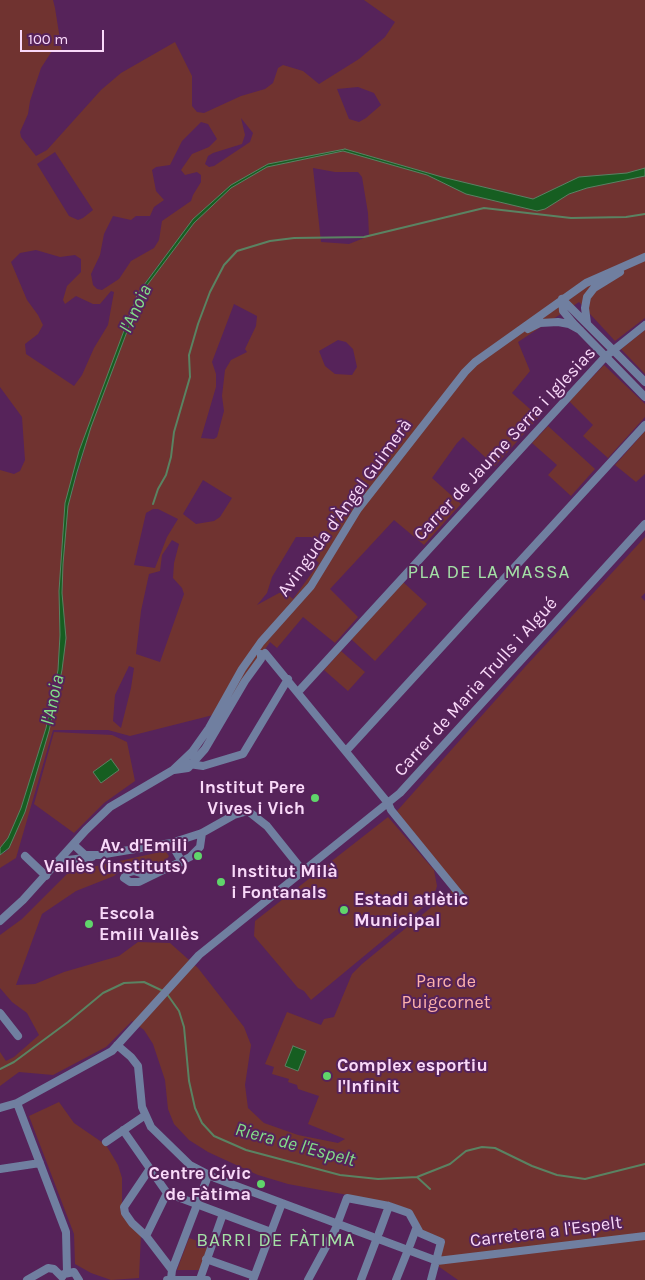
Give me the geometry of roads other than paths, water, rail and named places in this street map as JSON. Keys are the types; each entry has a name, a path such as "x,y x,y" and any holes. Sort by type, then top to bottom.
{"street":[{"name":"Avinguda d'Àngel Guimerà","path":"0,921 46,876 97,819 117,802 188,762 242,669 260,653 261,642 311,586 358,509 456,382 475,362 586,283 645,257"},
{"path":"588,323 585,308 587,297 594,288 645,257"},
{"path":"562,299 645,382"},
{"path":"562,299 563,310 605,357 645,397"},
{"path":"456,382 534,326 558,322 569,324 580,330"},
{"name":"Carrer de Jaume Serra i Iglesias","path":"298,692 605,357 645,325"},
{"path":"346,751 645,425"},
{"name":"Carrer de Maria Trulls i Algué","path":"0,1108 17,1103 112,1051 193,961 388,803 645,524"},
{"path":"260,653 288,679 465,901"},
{"path":"188,762 203,766 243,754 288,679"},
{"path":"60,861 85,859 99,855 171,844 202,833 234,815 248,811 267,826 303,871"},
{"path":"150,876 182,862 200,847 202,833"},
{"path":"171,844 182,862"},
{"path":"74,845 84,854 99,855"},
{"path":"24,856 46,876"},
{"path":"0,1014 18,1036"},
{"path":"117,1045 138,1066 144,1116 159,1137 190,1165 208,1176 378,1236 436,1261"},
{"path":"17,1103 66,1232 66,1273"},
{"path":"106,1142 144,1116"},
{"path":"123,1130 166,1193 271,1232"},
{"path":"0,1169 40,1163"},
{"path":"149,1170 124,1207 125,1213 132,1223 146,1236 172,1270"},
{"path":"208,1176 169,1279 204,1279 206,1259 223,1214"},
{"path":"146,1236 166,1193"},
{"path":"308,1280 337,1223 347,1198 389,1206 409,1213 416,1229 441,1242 431,1280"},
{"path":"206,1259 253,1278 282,1203"},
{"path":"361,1280 389,1206"},
{"path":"396,1280 416,1229"},
{"name":"Carretera a l'Espelt","path":"436,1261 645,1236"},
{"path":"27,1280 48,1268 76,1274 80,1280"}],"water":[{"name":"l'Anoia","path":"345,149 442,177 533,199 579,177 627,173 645,168 645,176 587,188 569,194 545,209 537,211 466,194 427,175 343,151 267,167 231,188 194,223 142,292 91,427 77,472 68,506 63,564 62,593 66,638 62,670 49,731 25,812 9,848 0,855 0,848 8,838 21,808 46,728 58,670 60,635 59,591 65,503 79,451 138,293 193,219 231,185 268,164"},
{"path":"111,759 119,770 101,783 93,772"},
{"path":"293,1046 306,1051 298,1071 285,1066"}],"waterway":[{"path":"153,504 158,489 166,475 171,457 174,432 190,377 189,355 198,324 210,292 224,265 237,251 270,241 294,238 364,237 484,208 571,218 626,217 645,214"},
{"name":"Riera de l'Espelt","path":"0,1069 14,1062 103,993 124,983 144,982 163,991"},
{"name":"Riera de l'Espelt","path":"167,994 179,1011 184,1027 189,1081 195,1108 202,1123 214,1136 246,1150 340,1175 378,1179 417,1177 450,1164 466,1151 482,1147 495,1148 532,1166 557,1175 585,1179 645,1164"},
{"path":"417,1177 430,1189"}],"place":[{"name":"Institut Pere Vives i Vich","path":"315,798"},
{"name":"Av. d'Emili Vallès (instituts)","path":"198,856"},
{"name":"Institut Milà i Fontanals","path":"221,882"},
{"name":"Estadi atlètic Municipal","path":"344,910"},
{"name":"Escola Emili Vallès","path":"89,924"},
{"name":"Complex esportiu l'Infinit","path":"327,1076"},
{"name":"Centre Cívic de Fàtima","path":"261,1184"}],"district":[{"name":"PLA DE LA MASSA","path":"489,573"},
{"name":"BARRI DE FÀTIMA","path":"276,1241"}],"park label":[{"name":"Parc de Puigcornet","path":"446,992"}]}
